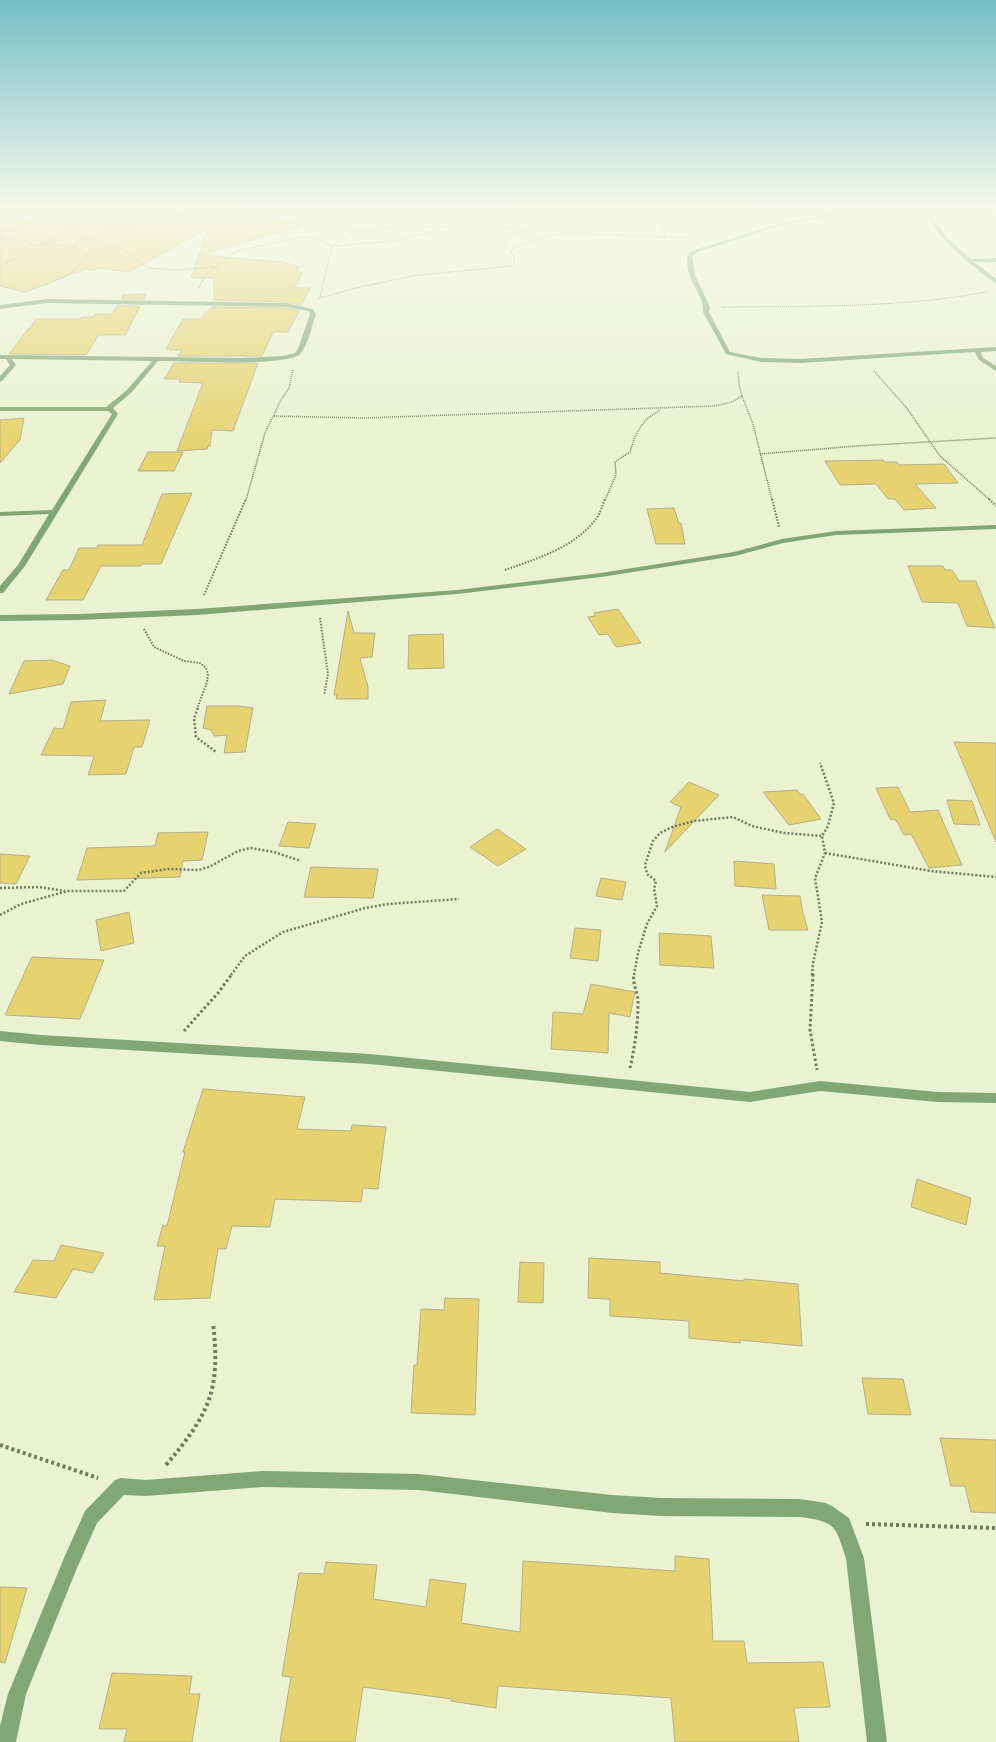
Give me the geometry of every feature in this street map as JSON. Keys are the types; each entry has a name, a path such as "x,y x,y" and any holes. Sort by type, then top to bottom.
{"street":[{"path":"698,288 707,307 706,312 728,354 738,358 770,361 815,360 996,349"},
{"path":"0,307 47,301 286,305 306,308 311,310 313,314 301,350 297,354 283,358 266,360 0,357"},
{"path":"979,350 978,357 996,369"},
{"path":"0,380 13,365 8,357"},
{"path":"108,409 129,393 157,358"},
{"path":"0,408 108,409 113,410 115,414 58,504 56,512 21,566 0,591"},
{"path":"0,514 56,512"},
{"path":"0,618 197,612 457,592 601,575 735,554 782,541 836,533 996,527"},
{"path":"0,1036 167,1048 370,1059 750,1096 820,1086 938,1097 996,1098"},
{"path":"6,1742 17,1694 70,1564 91,1517 121,1486 146,1488 263,1479 419,1482 619,1504 661,1507 800,1508 826,1512 843,1524 855,1558 877,1742"}],"path":[{"path":"188,303 195,296 199,288"},
{"path":"313,314 322,288"},
{"path":"320,297 358,288"},
{"path":"707,307 837,306 954,298 992,291"},
{"path":"197,612 248,495 265,433 280,402 289,388 297,354"},
{"path":"728,354 739,372 739,385 742,396 749,410 782,541"},
{"path":"863,356 880,379 906,407 923,430 929,443 950,467 996,506"},
{"path":"274,416 363,418 661,409 726,404 736,401 742,396"},
{"path":"503,571 558,550 584,532 597,518 616,475 615,462 630,452 631,445 647,420 661,409"},
{"path":"760,454 849,446 929,443 996,438"},
{"path":"305,604 319,615 321,621 328,674 324,695"},
{"path":"136,615 154,646 184,661 200,664 206,668 208,674 207,682 194,718 196,737 216,752"},
{"path":"820,763 834,803 828,826 822,836 825,853 815,878 822,922 813,963 810,1030 820,1086"},
{"path":"626,1085 635,1044 638,1000 633,980 638,953 647,924 657,906 654,890 656,881 647,874 645,865 653,841 660,833 672,827 694,821 733,817 752,826 784,833 822,836"},
{"path":"0,888 39,887 68,891 124,890 141,874 168,869 198,870 209,867 238,851 251,848 274,852 302,861"},
{"path":"825,853 931,871 996,877"},
{"path":"0,915 20,904 68,891"},
{"path":"167,1048 208,1005 245,956 257,947 284,932 365,908 388,904 459,898"},
{"path":"146,1488 184,1443 212,1396 217,1352 213,1323"},
{"path":"0,1445 121,1486"},
{"path":"843,1524 996,1528"}],"building":[{"path":"10,288 35,288 25,292"},
{"path":"214,288 310,288 301,305 286,302 214,300"},
{"path":"146,294 144,299 121,299 123,295"},
{"path":"117,306 140,306 125,335 99,335 86,355 9,354 36,319 80,319 82,317 93,317 95,314 112,314"},
{"path":"212,307 286,308 299,311 288,332 273,332 262,356 178,356 182,350 166,349 183,319 200,319"},
{"path":"174,363 258,363 233,431 212,430 210,446 208,446 207,449 177,451 203,383 179,382 180,379 164,379"},
{"path":"24,418 20,440 0,463 0,420"},
{"path":"148,452 183,452 174,471 138,471"},
{"path":"883,460 885,462 897,462 899,465 944,464 958,483 915,484 936,508 904,510 895,499 888,499 876,484 840,485 825,461"},
{"path":"192,493 161,564 142,564 141,566 101,566 83,600 46,600 63,570 69,570 79,548 97,548 98,545 142,545 162,494"},
{"path":"674,508 679,523 681,523 685,544 656,544 647,509"},
{"path":"908,566 943,566 945,570 952,570 959,581 976,581 995,628 967,626 958,603 922,602"},
{"path":"618,609 641,643 616,647 608,634 599,635 588,617 595,616 594,613"},
{"path":"348,611 354,633 375,633 372,657 360,658 368,687 368,699 336,699 337,695 334,695"},
{"path":"443,634 444,668 408,669 409,635"},
{"path":"52,660 70,666 63,684 9,694 24,661"},
{"path":"106,700 100,721 150,720 142,747 134,747 126,774 88,775 94,756 41,755 54,728 63,729 71,702"},
{"path":"207,706 239,706 253,708 245,752 224,753 227,735 214,736 211,730 203,728"},
{"path":"954,742 996,743 996,842"},
{"path":"689,782 719,795 665,852 681,807 670,802"},
{"path":"898,787 910,812 938,810 962,865 929,868 911,834 904,835 896,820 890,819 876,788"},
{"path":"797,790 801,795 803,794 821,819 789,825 763,792"},
{"path":"947,800 972,801 980,825 954,824"},
{"path":"288,822 316,824 309,848 279,846"},
{"path":"497,829 526,849 498,866 470,847"},
{"path":"208,832 202,860 183,861 180,877 77,880 87,848 155,846 158,833"},
{"path":"0,854 30,856 16,884 0,883"},
{"path":"734,861 774,864 776,889 735,886"},
{"path":"311,867 378,869 373,898 304,897"},
{"path":"601,878 626,882 622,900 596,896"},
{"path":"762,895 800,896 808,930 769,930"},
{"path":"129,912 134,943 101,951 96,920"},
{"path":"575,928 601,930 598,961 570,958"},
{"path":"659,933 711,936 714,968 660,965"},
{"path":"32,957 104,960 80,1019 5,1015"},
{"path":"591,984 635,992 630,1017 609,1013 608,1053 551,1049 553,1012 583,1014"},
{"path":"203,1089 305,1097 297,1129 351,1131 352,1125 386,1127 378,1189 363,1188 361,1202 275,1199 270,1227 232,1226 226,1249 218,1249 210,1298 154,1300 165,1246 157,1246 163,1225 167,1226 185,1152 183,1152"},
{"path":"917,1179 971,1198 966,1225 911,1207"},
{"path":"61,1245 104,1253 93,1273 73,1269 56,1298 14,1292 33,1260 54,1261"},
{"path":"589,1258 660,1262 660,1273 744,1281 744,1279 798,1284 802,1346 740,1340 740,1343 689,1338 689,1321 610,1316 610,1299 588,1298"},
{"path":"520,1262 544,1263 543,1303 518,1302"},
{"path":"445,1298 479,1299 475,1415 411,1413 414,1365 417,1365 421,1309 444,1310"},
{"path":"862,1378 903,1379 911,1415 868,1414"},
{"path":"940,1438 996,1440 996,1513 971,1512 965,1486 951,1486"},
{"path":"675,1556 709,1559 713,1641 744,1641 747,1663 823,1662 830,1707 794,1708 799,1742 675,1742 671,1698 498,1686 496,1708 451,1701 452,1699 363,1687 355,1742 280,1742 291,1677 282,1676 299,1573 324,1574 326,1562 377,1565 373,1599 426,1607 430,1579 466,1584 461,1623 520,1632 523,1561 675,1571"},
{"path":"0,1587 27,1588 5,1663 0,1662"},
{"path":"112,1673 192,1676 189,1694 200,1694 192,1742 124,1742 127,1729 99,1729"}]}
